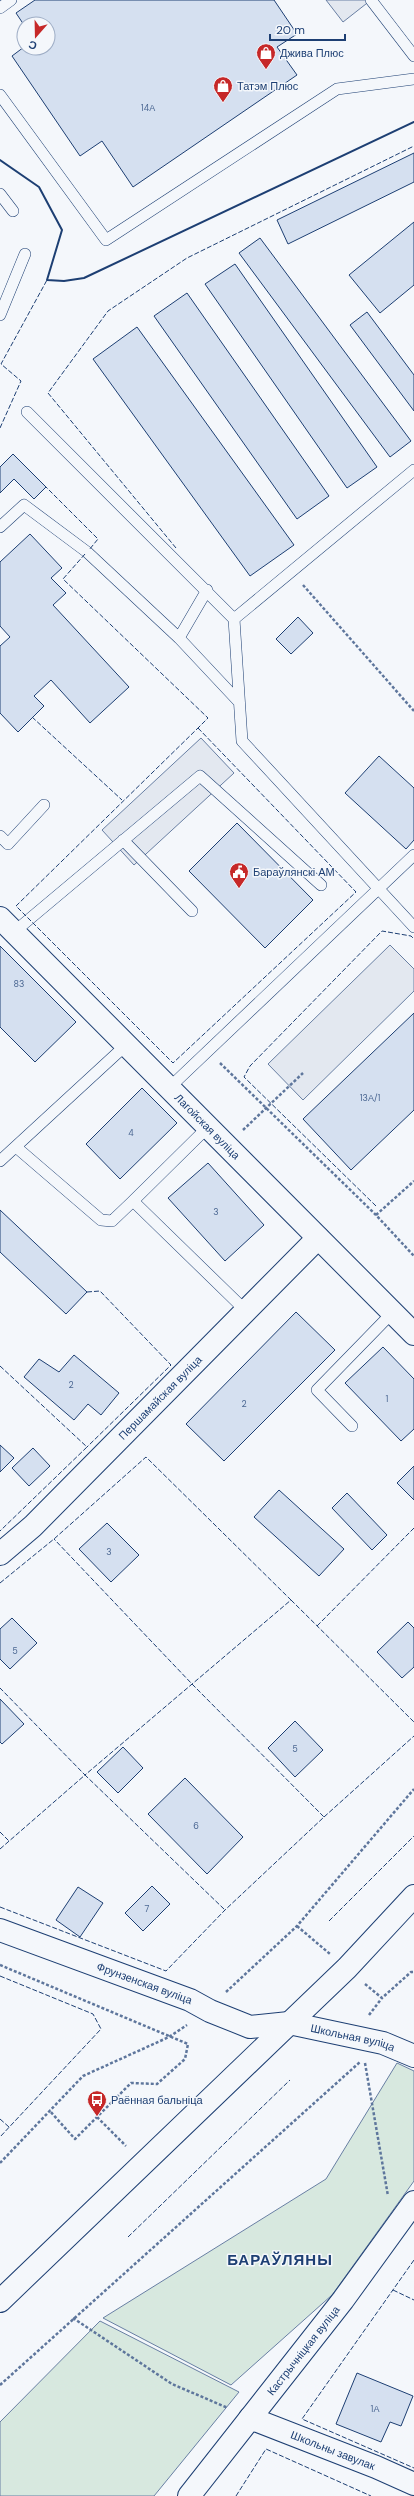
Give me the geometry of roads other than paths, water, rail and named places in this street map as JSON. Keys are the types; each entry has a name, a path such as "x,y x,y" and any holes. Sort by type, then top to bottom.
{"street":[{"name":"Лагойская вуліца","path":"7,925 414,1334"},
{"name":"Першамайская вуліца","path":"0,1554 38,1520 318,1238"},
{"path":"0,2301 347,1968 414,1896"},
{"name":"Фрунзенская вуліца","path":"0,1930 190,2000 210,2011 250,2027 289,2023"},
{"name":"Школьная вуліца","path":"289,2023 383,2043 414,2056"},
{"name":"Кастрычніцкая вуліца","path":"189,2496 343,2300 414,2202"},
{"name":"Школьны завулак","path":"250,2418 376,2467 414,2484"}],"lane":[{"path":"0,8 11,0"},
{"path":"371,0 414,56"},
{"path":"0,95 106,240 337,89 414,79"},
{"path":"0,194 13,210"},
{"path":"0,315 25,254"},
{"path":"27,412 207,590 234,619 242,741 414,927"},
{"path":"234,619 292,573 414,470"},
{"path":"0,526 24,504 87,552 179,638 239,702"},
{"path":"179,638 207,590"},
{"path":"7,925 123,840 200,776 321,885"},
{"path":"0,836 8,844 44,805"},
{"path":"123,840 192,911"},
{"path":"169,1088 414,856"},
{"path":"0,1161 126,1045"},
{"path":"16,1147 101,1220 112,1221 208,1127"},
{"path":"133,1201 246,1310"},
{"path":"352,1426 317,1390 392,1312"}],"place":[{"name":"Джива Плюс","path":"266,70"},
{"name":"Татэм Плюс","path":"223,103"},
{"name":"Бараўлянскі АМ","path":"239,889"},
{"name":"Раённая бальніца","path":"97,2117"}],"district":[{"name":"БАРАЎЛЯНЫ","path":"280,2260"}]}
